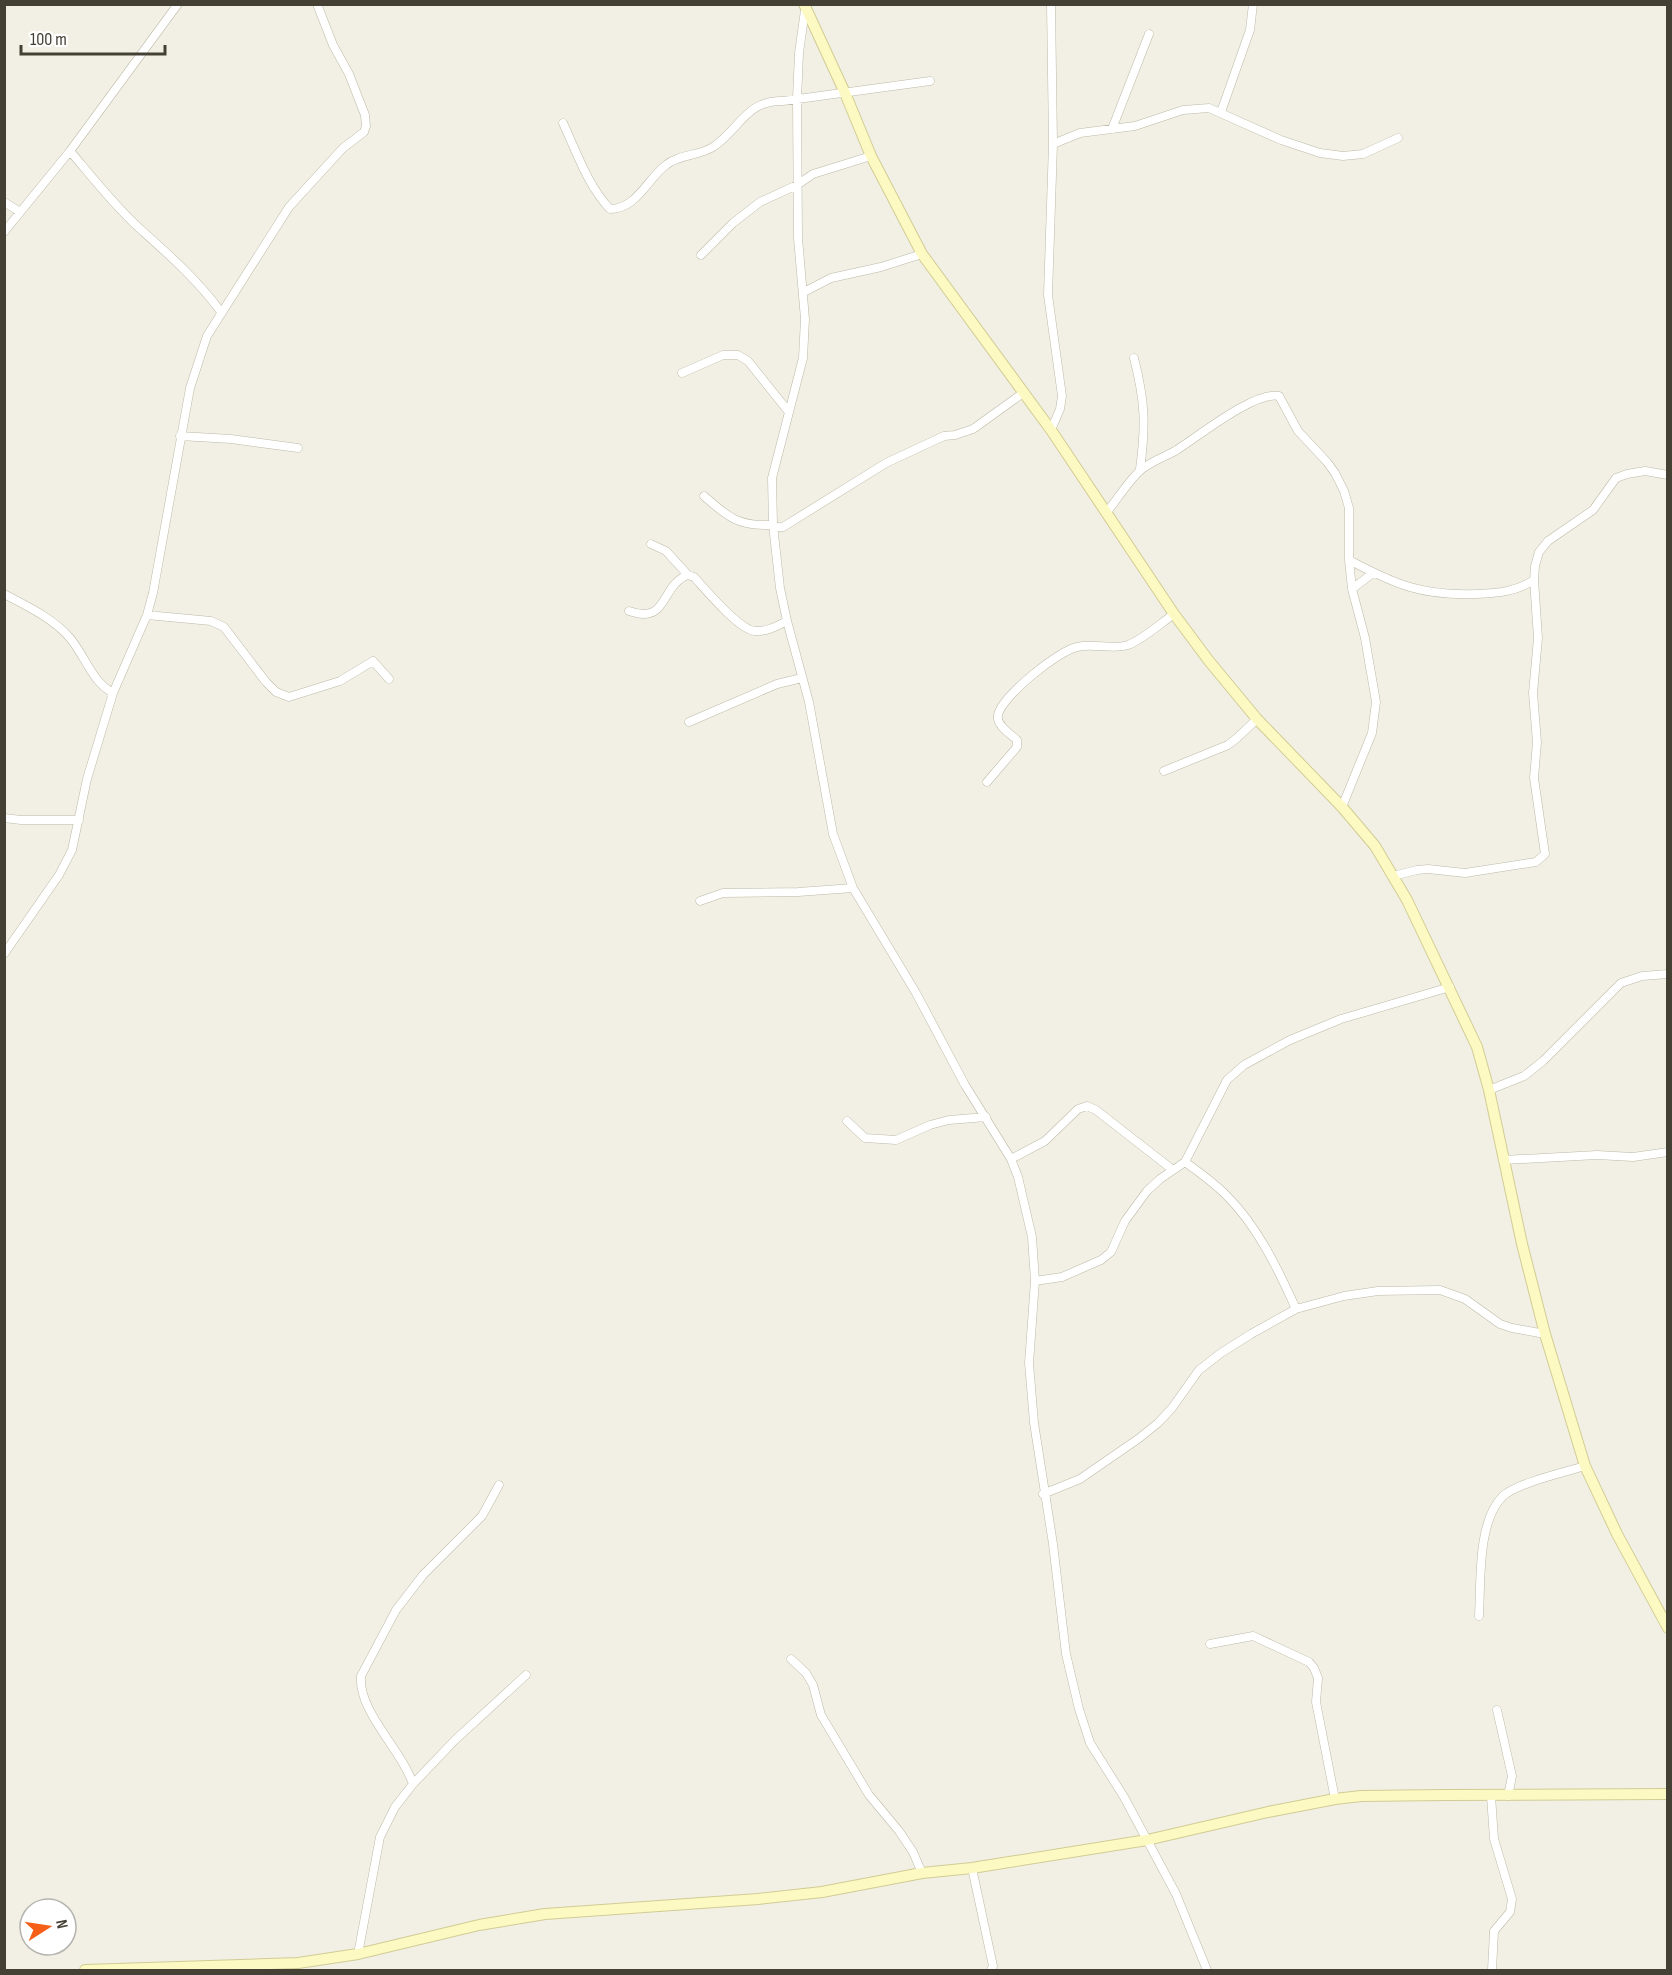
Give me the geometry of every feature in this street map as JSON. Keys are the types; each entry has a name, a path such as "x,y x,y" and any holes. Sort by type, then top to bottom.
{"street":[{"path":"4,232 70,151 178,4"},
{"path":"4,954 59,875 72,850 87,779 113,693 147,615 190,388 207,336 289,207 343,148 364,132 366,126 365,115 353,83 333,45 317,4"},
{"path":"1051,4 1053,144 1048,295 1062,396 1060,409 1051,430"},
{"path":"1221,112 1250,30 1253,4"},
{"path":"805,6 871,156 922,254 1051,430 1174,614 1209,661 1257,718 1342,807 1375,846 1393,876 1450,987 1477,1047 1545,1334 1586,1466 1617,1534 1668,1628"},
{"path":"805,6 799,53 797,99 798,238 805,319 803,358 772,478 773,525 780,588 809,702 833,834 853,888 916,993 965,1085 1011,1159 1018,1177 1032,1237 1035,1281 1029,1363 1030,1390 1043,1494 1053,1544 1066,1654 1079,1709 1090,1743 1124,1797 1176,1894 1207,1971"},
{"path":"1112,129 1149,34"},
{"path":"563,123 604,203 610,209 618,209 636,199 666,164 711,148 755,107 770,100 797,99 930,81"},
{"path":"1053,144 1080,133 1135,126 1192,108 1209,108 1221,112 1281,140 1320,153 1343,156 1363,154 1398,138"},
{"path":"70,151 116,205 206,291 221,312"},
{"path":"701,255 733,223 760,202 797,185 813,174 871,156"},
{"path":"4,202 20,212"},
{"path":"804,292 831,279 922,254"},
{"path":"682,373 723,355 738,355 748,361 788,411"},
{"path":"1134,358 1142,390 1145,424 1140,469"},
{"path":"704,496 736,522 758,526 773,525 777,528 789,524 886,463 944,436 973,429 1023,393"},
{"path":"1107,512 1140,469 1262,397 1279,396 1298,431 1327,462 1344,491 1349,508 1349,560 1352,589 1365,638 1376,702 1372,733 1342,807"},
{"path":"180,436 231,439 297,448"},
{"path":"1393,876 1418,870 1465,873 1536,862 1545,854 1534,778 1537,742 1533,693 1538,638 1534,566 1539,552 1548,541 1593,510 1616,478 1645,471 1668,475"},
{"path":"651,544 666,551 688,575 694,577 738,622 751,631 763,631 787,621"},
{"path":"1349,560 1385,579 1427,593 1455,595 1499,593 1520,589 1534,580"},
{"path":"1352,589 1372,573"},
{"path":"629,611 642,615 650,614 657,609 681,578 688,575"},
{"path":"1520,589 1536,598"},
{"path":"4,594 52,622 70,637 102,686 113,693"},
{"path":"987,782 1017,747 1017,740 999,724 998,717 1002,706 1016,690 1067,651 1076,647 1129,645 1174,614"},
{"path":"147,615 211,621 224,627 266,682 276,692 290,697 340,681 373,661 389,679"},
{"path":"689,722 777,684 802,678"},
{"path":"1164,771 1227,745 1257,718"},
{"path":"4,818 79,820"},
{"path":"700,901 723,893 798,892 853,888"},
{"path":"1488,1090 1524,1076 1543,1061 1621,983 1642,976 1668,974"},
{"path":"1035,1281 1062,1277 1101,1260 1111,1252 1125,1221 1147,1191 1185,1162 1227,1080 1244,1065 1290,1040 1341,1018 1450,987"},
{"path":"1011,1159 1045,1141 1078,1109 1087,1106 1096,1110 1173,1170"},
{"path":"847,1121 866,1138 896,1140 930,1125 949,1120 986,1117"},
{"path":"1503,1160 1597,1155 1633,1157 1668,1152"},
{"path":"1185,1162 1226,1195 1243,1215 1281,1275 1296,1309"},
{"path":"1043,1494 1080,1479 1138,1439 1172,1408 1199,1370 1251,1334 1296,1309 1344,1296 1378,1291 1440,1290 1465,1299 1500,1324 1545,1334"},
{"path":"1479,1616 1484,1541 1490,1517 1504,1496 1524,1486 1586,1466"},
{"path":"413,1784 404,1763 363,1697 360,1687 361,1676 396,1610 423,1575 482,1516 499,1485"},
{"path":"1210,1644 1252,1636 1266,1640 1309,1662 1314,1668 1318,1678 1316,1702 1335,1799"},
{"path":"791,1659 806,1672 813,1685 821,1715 869,1795 913,1852 922,1873"},
{"path":"358,1954 380,1837 394,1807 454,1740 526,1676"},
{"path":"1497,1710 1512,1776 1508,1796"},
{"path":"85,1971 237,1968 298,1963 358,1954 479,1926 545,1914 758,1899 822,1892 922,1873 972,1868 1147,1840 1268,1812 1361,1796 1668,1794"},
{"path":"1491,1796 1494,1839 1512,1899 1510,1912 1494,1931 1492,1971"},
{"path":"972,1868 995,1969"}]}
